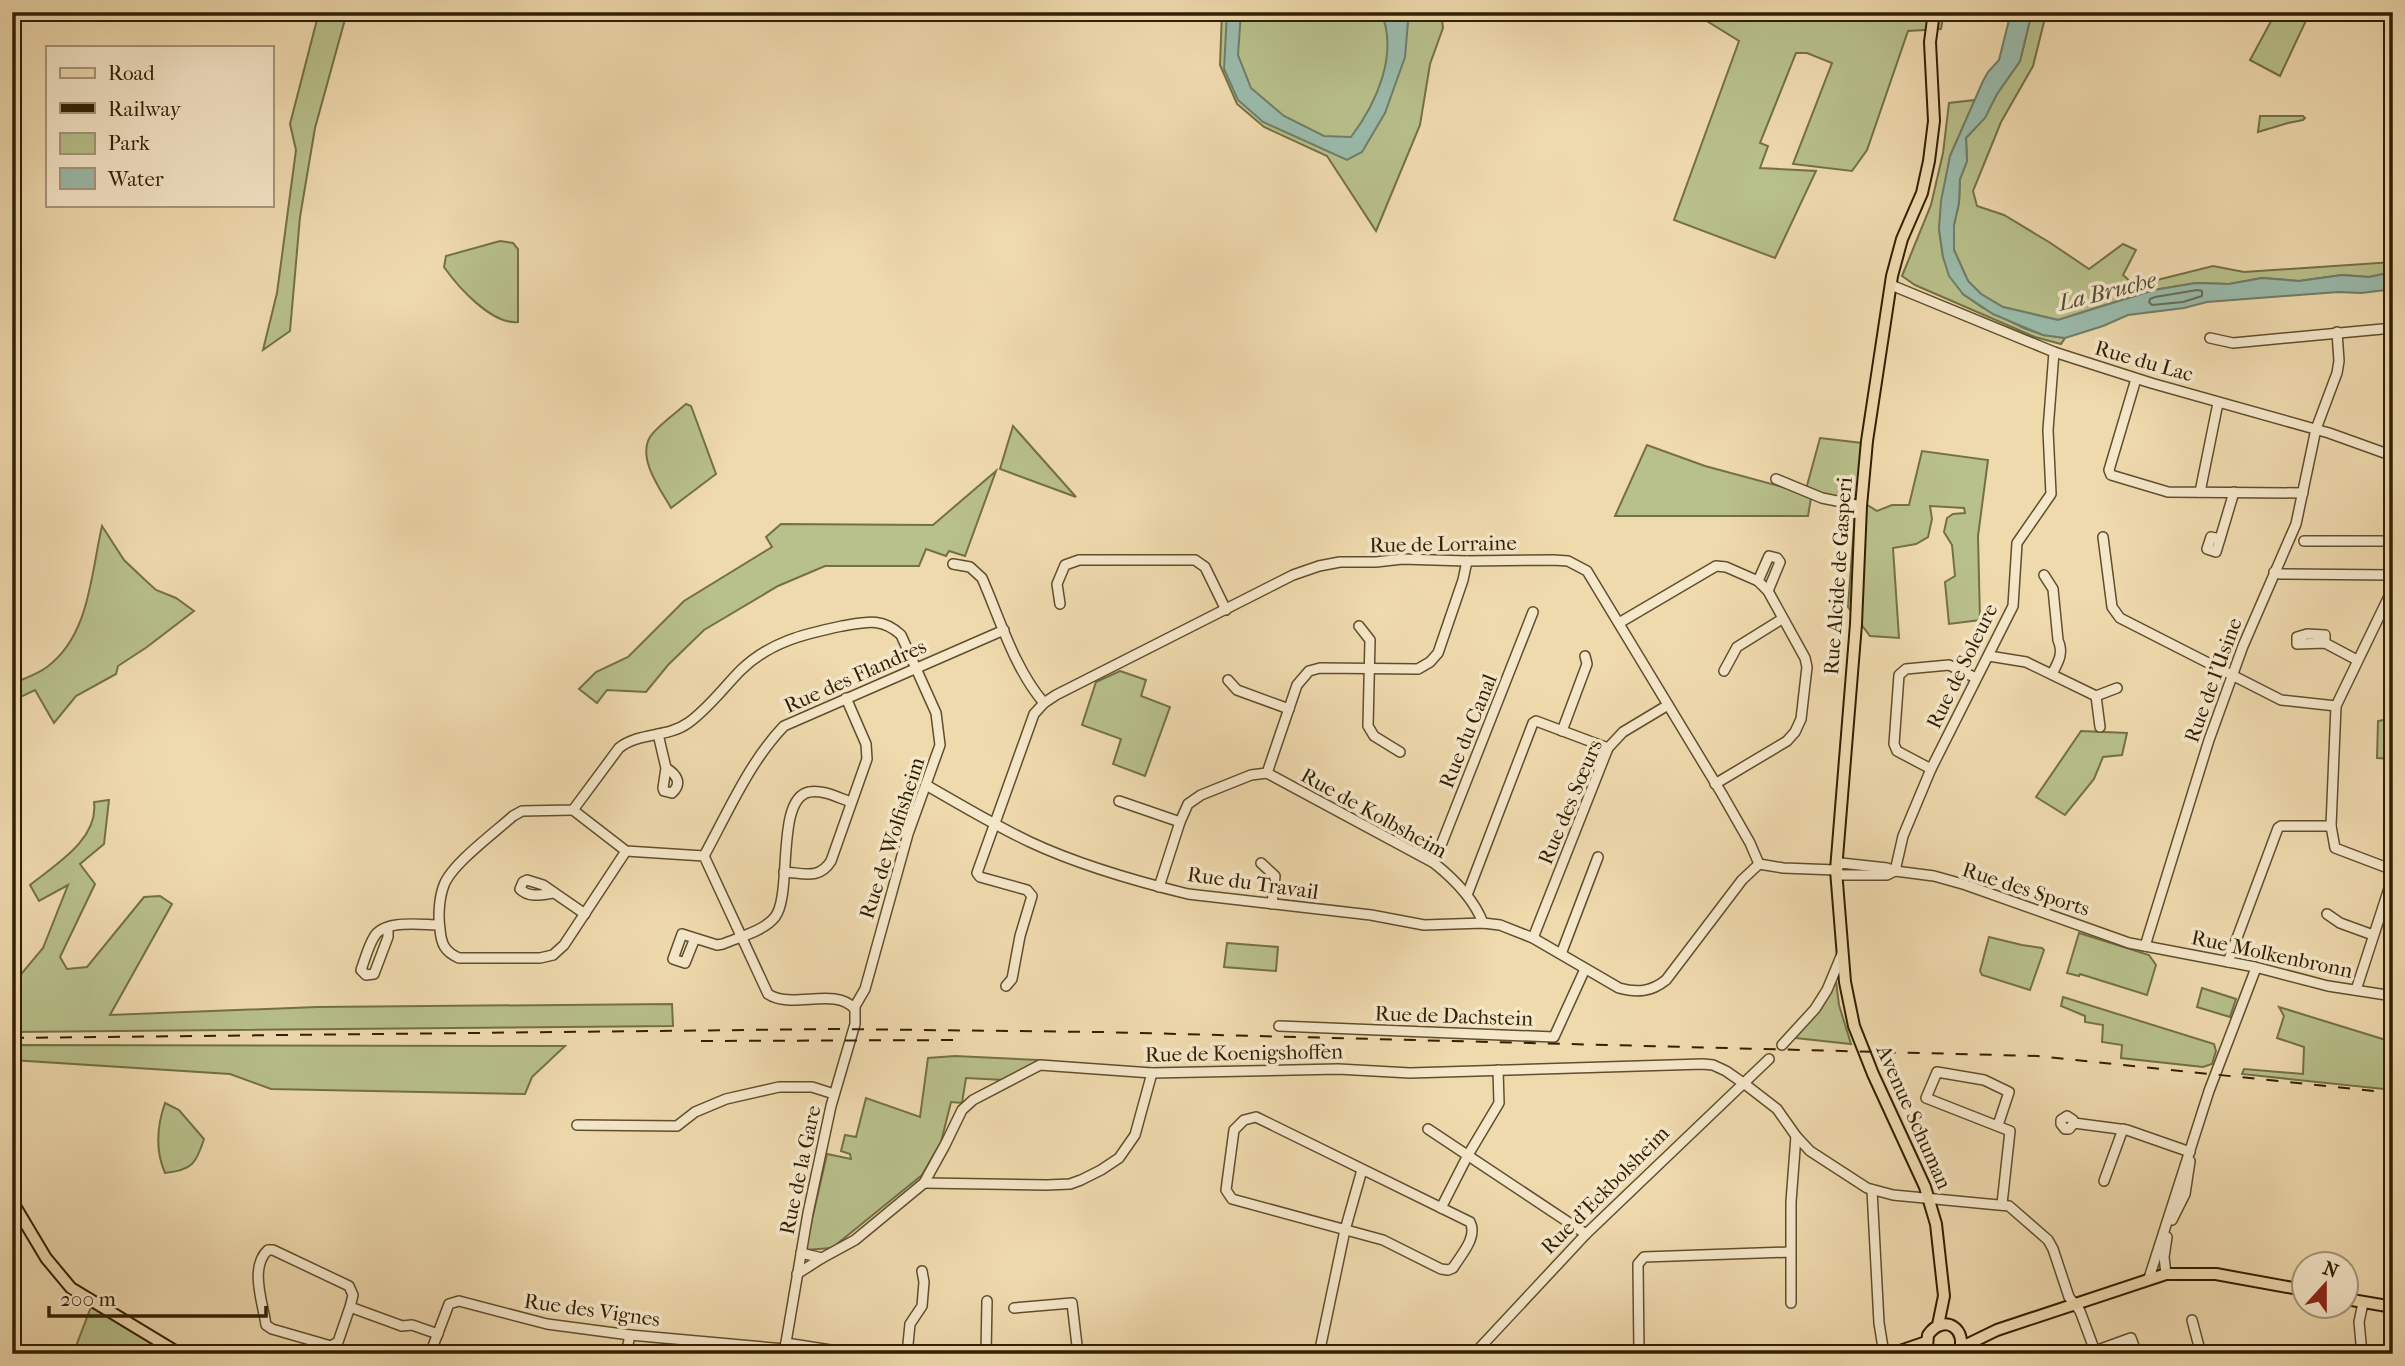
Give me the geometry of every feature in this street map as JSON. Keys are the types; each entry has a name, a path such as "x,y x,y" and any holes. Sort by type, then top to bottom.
{"main road":[{"name":"Rue Alcide de Gasperi","path":"1836,870 1856,624 1867,441 1891,285 1902,239 1922,193 1929,161 1934,121 1930,42 1934,12"},
{"path":"1836,870 1842,954"},
{"name":"Avenue Schuman","path":"1842,954 1846,991 1860,1042 1929,1198 1939,1238 1944,1296 1962,1339 1960,1350"},
{"path":"12,1201 46,1258 71,1288 180,1354"},
{"path":"1960,1350 1997,1330 2166,1274 2216,1274 2290,1287"},
{"name":"Avenue Schuman","path":"1938,1325 1944,1296"},
{"path":"2360,1302 2393,1307"},
{"path":"1930,1354 1926,1342 1931,1330 1938,1325 1997,1330"},
{"path":"1893,1353 1926,1342"},
{"path":"1893,1353 1909,1354"}],"street":[{"name":"Rue du Lac","path":"1891,285 2054,352 2136,379 2316,429 2393,456"},
{"path":"2210,338 2234,343 2393,328"},
{"name":"Rue de l'Usine","path":"2145,946 2209,740 2243,646 2296,524 2316,429 2337,373 2337,332"},
{"name":"Rue de Soleure","path":"1895,871 1903,836 1931,769 2013,606 2017,543 2051,494 2048,430 2054,352"},
{"path":"2136,379 2109,470 2111,475 2168,492 2303,493"},
{"path":"2200,492 2218,403"},
{"path":"1776,479 1822,498 1861,506"},
{"path":"2220,539 2234,492"},
{"path":"2104,537 2112,607 2120,618 2281,700 2336,706"},
{"path":"2305,541 2393,541"},
{"path":"1759,581 1769,556 1777,558 1780,562 1768,591"},
{"name":"Rue de Lorraine","path":"1044,703 1293,575 1319,566 1340,562 1402,559 1568,561 1587,571 1750,844 1759,864"},
{"path":"1060,604 1057,584 1065,565 1079,560 1195,560 1205,567 1226,610"},
{"path":"1158,887 1188,804 1201,795 1251,775 1267,773 1297,685 1309,671 1320,668 1418,669 1430,662 1438,653 1467,561"},
{"path":"953,564 964,564 982,578 1022,670 1044,703 1032,719 976,873 980,877 1027,890 1032,896 1020,936 1012,979 1006,986"},
{"path":"1619,623 1716,566 1726,567 1759,581 1768,591 1807,662 1801,719 1787,741 1714,784"},
{"path":"2274,572 2393,575"},
{"path":"2044,575 2053,589 2058,640 2062,648 2062,654 2052,674"},
{"path":"2393,588 2336,706 2331,826 2336,848 2393,870"},
{"name":"Rue du Canal","path":"1434,863 1534,612"},
{"path":"1724,671 1737,647 1782,619"},
{"name":"Rue de Wolfisheim","path":"573,810 619,748 629,740 686,724 743,668 769,648 801,635 871,621 892,626 901,635 936,713 940,745 908,834 865,989 854,1007"},
{"path":"1359,626 1370,640 1368,726 1374,736 1400,752"},
{"name":"Rue des Flandres","path":"704,856 771,740 784,726 1004,629"},
{"path":"2325,643 2357,660"},
{"path":"1562,731 1587,664 1584,656"},
{"path":"1989,656 2026,662 2096,696 2117,688"},
{"path":"1931,769 1897,751 1894,744 1899,675 1906,669 1949,665 1976,678"},
{"path":"1228,680 1237,690 1289,709"},
{"path":"2096,696 2100,727"},
{"path":"784,872 818,874 826,870 831,861 867,759 866,744 846,698"},
{"name":"Rue des Sœurs","path":"1533,938 1608,748 1623,732 1668,705"},
{"path":"1466,895 1533,723 1536,721 1608,748"},
{"path":"658,734 666,768"},
{"name":"Rue de Kolbsheim","path":"1267,773 1434,863 1455,880 1483,923"},
{"name":"Rue du Travail","path":"926,785 994,825 1043,847 1158,887 1188,894 1371,915 1424,925 1483,923 1513,929 1585,969 1627,990 1639,992 1657,987 1666,980 1742,880 1759,864"},
{"path":"695,938 717,945 768,924 777,915 782,902 788,828 797,799 811,791 851,802"},
{"path":"1119,801 1180,822"},
{"path":"626,851 564,945 553,955 540,958 459,958 449,954 442,944 439,925 441,895 453,870 522,811 573,810 626,851 704,856 770,996 779,999 845,1001 854,1007"},
{"path":"2228,962 2278,828 2331,826"},
{"path":"1561,954 1598,857"},
{"path":"1261,863 1275,876 1272,904"},
{"path":"1759,864 1783,868 1836,870"},
{"name":"Rue des Sports","path":"1836,870 1841,875 1887,875 1895,871 1934,876 1976,888 2129,943 2145,946"},
{"path":"2356,989 2393,876"},
{"path":"552,894 584,914"},
{"path":"2327,914 2340,923 2373,935"},
{"path":"388,927 388,937 374,974 366,975 361,970 374,936 380,930 388,927 439,925"},
{"name":"Rue Molkenbronn","path":"2145,946 2256,968 2328,986 2393,996"},
{"path":"1782,1045 1815,1009 1827,990 1842,954"},
{"path":"2149,1278 2215,1074 2256,968"},
{"name":"Rue de Dachstein","path":"1279,1026 1554,1037 1585,969"},
{"name":"Rue de Wolfisheim","path":"845,1001 867,979"},
{"name":"Rue de la Gare","path":"785,1349 801,1253 834,1094 855,1024 854,1007"},
{"name":"Rue d'Eckbolsheim","path":"1474,1354 1586,1234 1769,1059"},
{"name":"Rue de Koenigshoffen","path":"797,1274 855,1240 924,1183 962,1110 973,1100 1034,1067 1046,1065 1153,1073 1338,1069 1410,1073 1713,1065 1726,1071 1777,1110 1796,1136 1819,1159 1872,1190"},
{"path":"1441,1208 1499,1103 1497,1070"},
{"path":"1998,1125 2009,1092 1984,1080 1937,1072 1926,1098 2010,1131 2003,1204"},
{"path":"924,1183 1047,1185 1081,1181 1119,1158 1135,1135 1153,1073"},
{"path":"577,1125 677,1126 695,1112 726,1099 779,1087 813,1087 834,1094"},
{"path":"1256,1117 1362,1170 1470,1222 1473,1235 1453,1268 1448,1270 1383,1240 1227,1196 1234,1130 1244,1120 1256,1117"},
{"path":"2074,1123 2123,1129 2190,1152"},
{"path":"1428,1129 1586,1234"},
{"path":"2104,1181 2123,1129"},
{"path":"1791,1303 1790,1252 1796,1136"},
{"path":"2166,1274 2165,1246 2173,1217 2185,1194 2190,1152"},
{"path":"1320,1354 1345,1230 1362,1170"},
{"path":"1884,1354 1879,1323 1872,1190 1893,1195 2009,1206 2048,1240 2069,1297 2080,1311 2096,1353 2131,1338 2137,1354"},
{"path":"273,1250 349,1286 353,1295 350,1307 338,1342 331,1346 272,1329 266,1325 257,1269 263,1253 273,1250"},
{"path":"1639,1354 1638,1264 1644,1257 1790,1252"},
{"path":"801,1253 822,1258"},
{"path":"907,1354 910,1324 922,1306 922,1270"},
{"name":"Rue des Vignes","path":"430,1354 449,1304 459,1301 548,1325 630,1335 856,1354"},
{"path":"986,1354 987,1301"},
{"path":"1014,1308 1072,1303 1078,1354"},
{"path":"2362,1354 2359,1322 2363,1303"},
{"path":"350,1307 402,1326 411,1325 438,1334"},
{"path":"2192,1320 2201,1354"},
{"path":"626,1354 630,1335"}],"green space":[{"path":"319,12 347,12 315,128 300,217 290,331 263,350 277,293 296,150 290,124"},
{"path":"1222,12 1441,12 1443,28 1430,64 1420,125 1376,231 1327,156 1264,127 1237,104 1220,65"},
{"path":"1669,12 1944,12 1941,29 1908,31 1867,150 1852,171 1793,164 1832,63 1807,53 1796,53 1760,143 1768,146 1760,168 1816,171 1775,258 1674,220 1739,41 1705,20"},
{"path":"2032,12 2043,12 2044,22 2033,66 2001,122 1973,191 1977,206 2004,215 2089,269 2123,244 2136,250 2123,275 2132,283 2157,280 2213,266 2244,272 2393,262 2393,272 2369,277 2342,275 2299,281 2262,278 2229,284 2196,283 2154,290 2058,320 2003,307 1981,294 1968,281 1954,250 1954,225 1959,203 1960,179 1967,161 1966,138 1984,118 2020,61"},
{"path":"2276,12 2310,12 2280,76 2250,60"},
{"path":"1975,100 1950,156 1939,229 1943,257 1963,294 1983,308 2024,328 2043,335 2065,338 2061,344 2035,337 1915,285 1902,276 1931,205 1943,153 1949,103"},
{"path":"2260,116 2303,116 2305,118 2258,132"},
{"path":"500,241 513,243 518,249 518,322 497,317 476,303 444,267 446,256"},
{"path":"686,404 691,406 716,474 671,508 648,464 647,446 657,429"},
{"path":"1013,426 1076,497 1000,469"},
{"path":"1820,438 1862,443 1856,498 1877,511 1892,505 1909,505 1922,451 1988,460 1978,536 1980,620 1949,624 1945,582 1955,576 1952,545 1944,532 1947,518 1953,514 1965,513 1964,508 1930,506 1932,519 1928,537 1916,544 1893,548 1899,638 1870,636 1848,607 1856,499 1811,498 1808,516 1615,516 1647,445 1705,466 1805,493"},
{"path":"996,471 965,556 949,551 946,556 926,549 919,566 825,566 778,586 704,630 668,665 646,692 607,690 597,703 579,689 596,672 628,657 684,601 772,547 766,537 781,524 933,525"},
{"path":"102,526 124,560 144,579 156,590 176,598 194,611 118,666 116,674 76,696 54,723 35,690 12,701 12,684 47,667 61,654 72,638 86,602"},
{"path":"1120,671 1146,680 1141,696 1170,707 1145,776 1113,764 1121,739 1082,725 1096,682"},
{"path":"2393,718 2393,759 2377,758 2378,721"},
{"path":"2081,731 2127,733 2122,755 2103,757 2094,779 2065,815 2036,797"},
{"path":"109,800 104,844 80,864 95,884 60,957 67,969 87,967 144,897 160,896 172,904 110,1015 317,1007 672,1004 673,1026 12,1032 12,985 43,948 68,885 39,901 30,885 63,860 83,839 94,815 94,802"},
{"path":"2079,933 2149,955 2156,965 2147,995 2080,974 2067,973"},
{"path":"1989,937 2044,950 2030,990 1982,975 1980,971"},
{"path":"1227,943 1278,947 1276,971 1224,967"},
{"path":"1836,981 1839,1005 1851,1044 1795,1038 1821,1009"},
{"path":"2202,988 2236,999 2230,1017 2197,1007"},
{"path":"2063,997 2214,1044 2216,1051 2212,1064 2203,1067 2121,1058 2122,1045 2102,1042 2103,1025 2085,1022 2085,1016 2061,1006"},
{"path":"2279,1007 2389,1041 2387,1048 2393,1050 2393,1090 2242,1074 2244,1069 2303,1074 2304,1047 2277,1038 2284,1016"},
{"path":"12,1045 565,1046 532,1077 525,1094 271,1089 230,1074 12,1060"},
{"path":"955,1056 1038,1062 1004,1080 966,1078 962,1103 951,1102 941,1142 922,1175 832,1248 805,1250 827,1154 851,1159 850,1154 841,1151 845,1135 856,1137 866,1098 920,1117 928,1058"},
{"path":"165,1103 179,1110 204,1139 192,1164 181,1170 165,1173 158,1138"},
{"path":"91,1307 164,1349 171,1354 73,1354"}],"water":[{"path":"1227,12 1241,12 1238,55 1251,88 1284,116 1324,136 1351,137 1369,109 1382,78 1387,45 1381,12 1403,12 1408,22 1405,57 1385,113 1362,152 1347,160 1263,122 1238,100 1224,69"},
{"path":"2011,12 2032,12 2020,61 1997,94 1985,118 1966,138 1967,161 1960,179 1959,203 1954,225 1954,250 1968,281 1981,294 2003,307 2058,320 2154,290 2196,283 2229,284 2262,278 2299,281 2342,275 2369,277 2393,272 2393,289 2207,302 2184,308 2128,315 2065,338 2043,335 1993,314 1963,294 1949,276 1943,257 1939,229 1941,201 1950,156 1983,81 1999,60"}],"railway":[{"path":"12,1038 835,1029 1101,1032 2037,1056 2393,1093"},
{"path":"701,1041 963,1040"}],"water label":[{"name":"La Bruche","path":"2107,291"}]}
